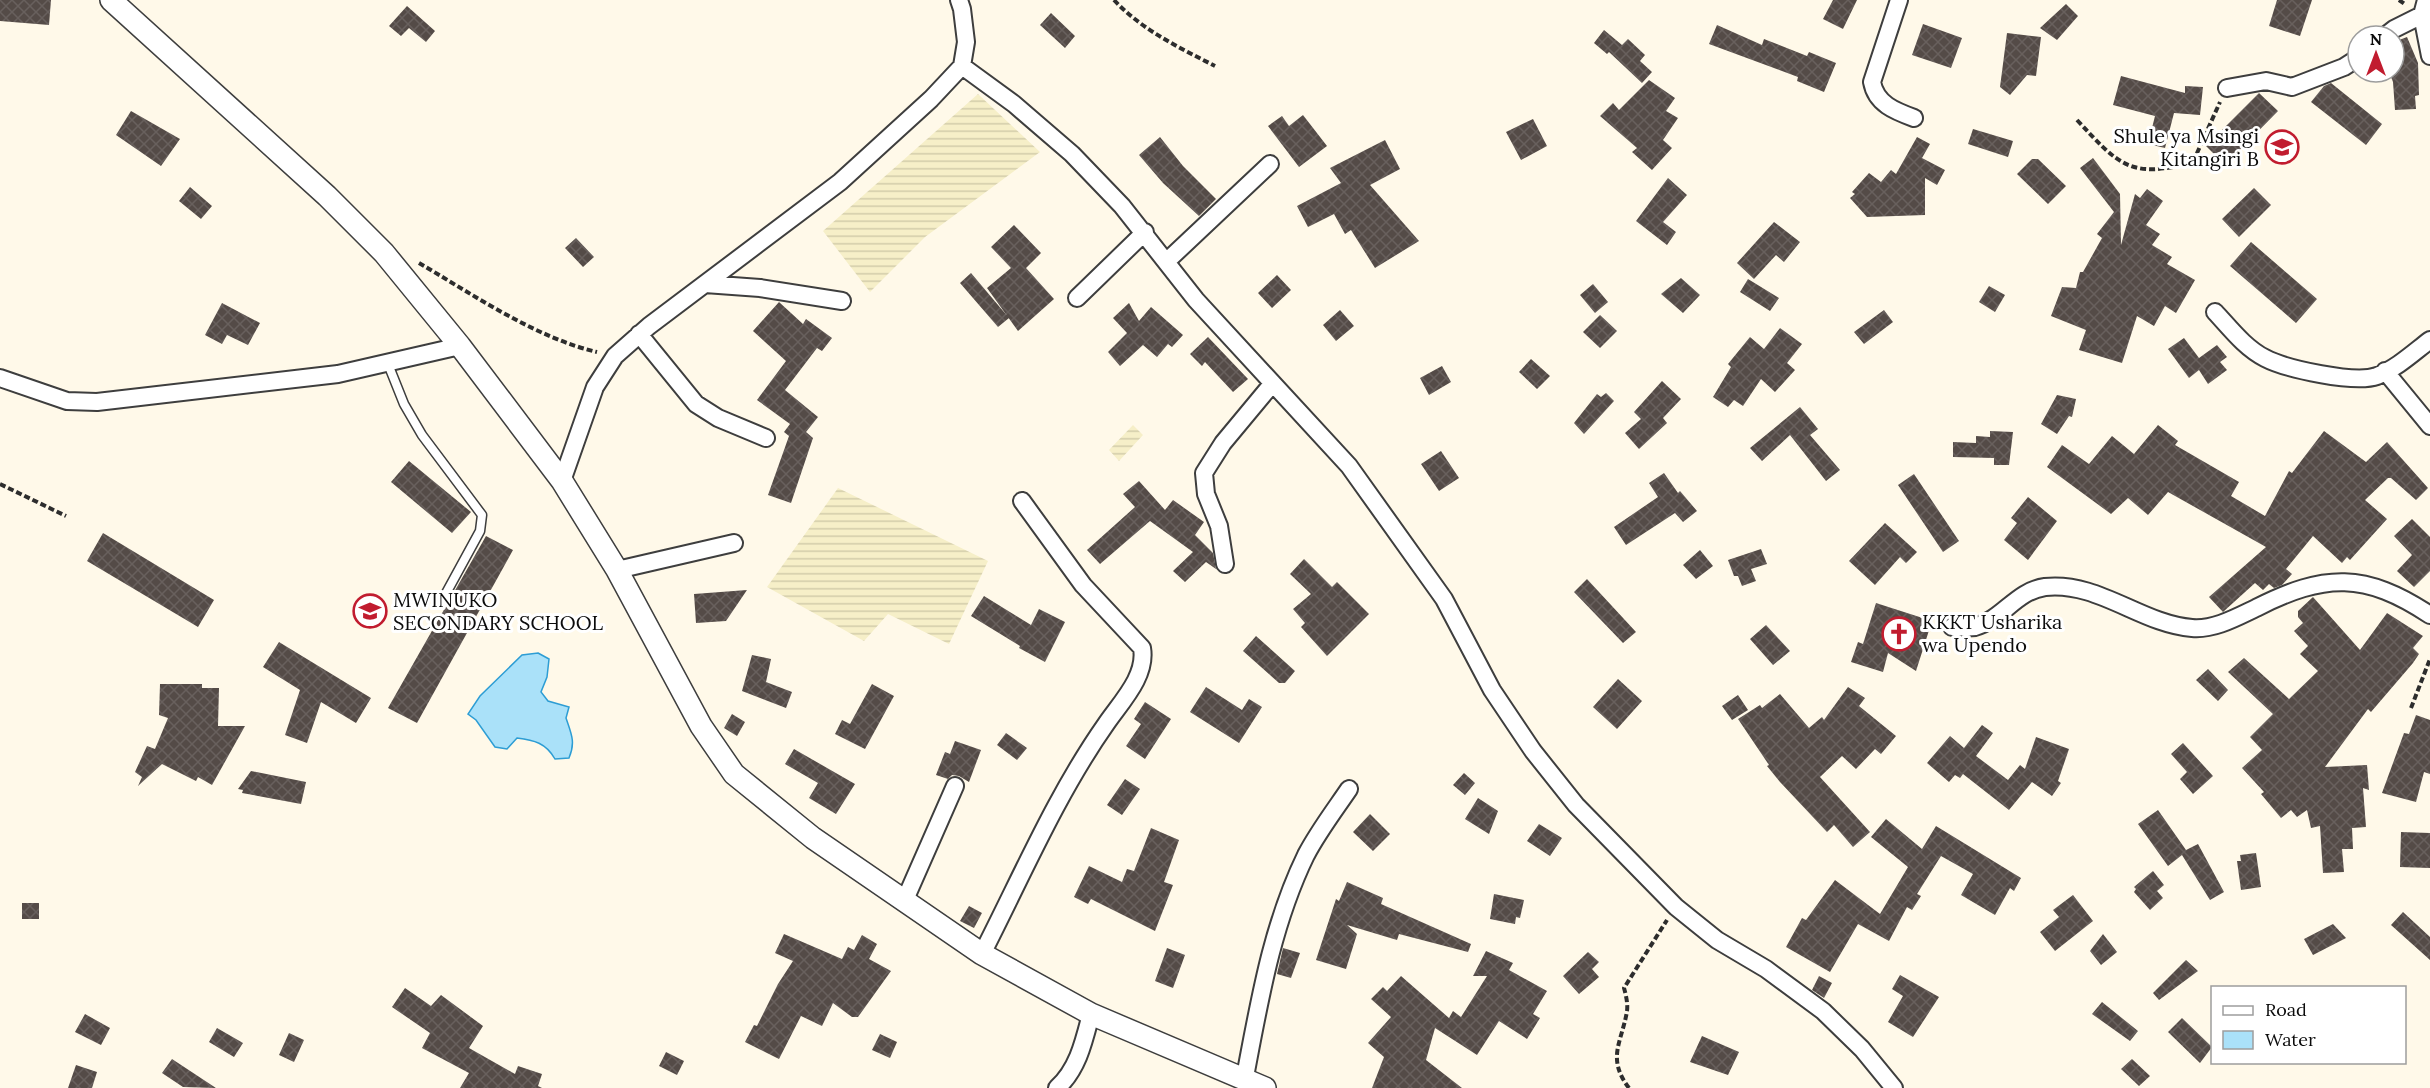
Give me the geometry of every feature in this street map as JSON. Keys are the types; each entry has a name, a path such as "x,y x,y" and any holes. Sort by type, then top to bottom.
{"street":[{"path":"111,0 334,203 384,253 460,346 562,481 617,570 701,726 734,774 768,804 904,902 981,954 1091,1014 1244,1082 1265,1088"},
{"path":"562,481 595,387 615,356 639,334 840,182 931,99 962,66 966,42 959,0"},
{"path":"1899,0 1877,59 1872,82 1875,95 1892,110 1914,118"},
{"path":"2402,24 2424,8 2430,56"},
{"path":"962,66 1014,104 1072,154 1145,232 1196,300 1349,466 1403,538 1444,599 1492,690 1533,751 1576,805 1676,907 1717,940 1766,969 1823,1011 1862,1049 1894,1088"},
{"path":"2227,88 2266,81 2292,87 2346,67"},
{"path":"1167,261 1270,164"},
{"path":"1077,298 1145,232"},
{"path":"705,284 760,288 842,301"},
{"path":"2215,312 2241,340 2266,359 2343,380 2374,377 2430,340"},
{"path":"639,334 696,404 718,418 766,438"},
{"path":"0,378 55,398 83,402 308,378 388,364 460,346"},
{"path":"2385,371 2430,426"},
{"path":"1225,564 1219,526 1206,494 1204,473 1223,443 1272,384"},
{"path":"981,954 1089,747 1135,682 1144,661 1142,648 1083,585 1022,501"},
{"path":"617,570 734,543"},
{"path":"1952,627 1974,627 1984,623 1994,618 2027,591 2045,587 2063,587 2091,594 2170,625 2196,628 2228,622 2292,591 2315,585 2346,582 2374,585 2405,598 2430,615"},
{"path":"904,902 955,786"},
{"path":"1244,1082 1264,975 1288,897 1307,854 1349,789"},
{"path":"1057,1088 1066,1080 1082,1051 1091,1014"}],"lane":[{"path":"388,364 404,404 422,435 482,515 480,531 444,597"}],"path":[{"path":"1114,0 1134,20 1154,34 1215,66"},
{"path":"2077,120 2126,166 2163,171 2193,162 2227,88"},
{"path":"414,261 537,328 573,344 615,356"},
{"path":"0,484 66,516"},
{"path":"2411,708 2430,659"},
{"path":"1629,1088 1623,1081 1617,1060 1617,1041 1628,1008 1624,988 1676,907"}],"shaded area":[{"path":"978,94 1040,152 925,237 870,292 823,231"},
{"path":"1133,425 1143,435 1119,461 1109,450"},
{"path":"838,488 988,561 949,644 888,614 864,641 767,587"}],"water":[{"path":"538,653 549,659 547,677 541,692 548,701 569,707 566,718 572,742 569,758 555,759 544,746 534,741 517,738 507,749 495,747 476,720 468,714 480,696 522,655"}],"building":[{"path":"0,0 51,0 49,25 0,21"},
{"path":"1833,0 1857,0 1843,29 1823,19"},
{"path":"2277,0 2312,0 2300,36 2269,26"},
{"path":"2066,4 2078,16 2057,40 2040,28"},
{"path":"407,6 435,31 426,42 409,28 401,36 389,26"},
{"path":"1051,13 1075,36 1065,48 1040,25"},
{"path":"1923,24 1962,38 1951,68 1912,55"},
{"path":"1717,25 1762,45 1764,39 1807,56 1809,52 1836,63 1824,92 1797,81 1798,77 1709,44"},
{"path":"1604,30 1622,45 1628,39 1645,55 1640,61 1652,72 1642,83 1609,52 1607,54 1594,43"},
{"path":"2007,33 2041,37 2036,76 2027,75 2010,95 2000,87"},
{"path":"2406,37 2418,63 2419,95 2415,96 2416,109 2395,110 2393,84 2406,84"},
{"path":"2121,76 2185,93 2185,86 2203,87 2200,115 2174,113 2165,148 2148,144 2155,116 2113,105"},
{"path":"1649,80 1675,98 1666,111 1678,118 1663,140 1672,148 1652,170 1632,152 1637,148 1600,116 1613,103 1619,110"},
{"path":"2331,83 2382,124 2366,145 2311,102 2324,86"},
{"path":"2259,93 2278,111 2225,165 2206,146"},
{"path":"131,111 180,139 161,166 116,135"},
{"path":"1303,115 1327,146 1299,167 1268,126 1282,116 1289,126"},
{"path":"1533,119 1547,146 1521,160 1506,132"},
{"path":"1973,129 2013,141 2008,157 1968,144"},
{"path":"1160,137 1183,166 1216,199 1199,216 1163,183 1139,155"},
{"path":"1917,137 1930,144 1922,158 1945,170 1937,185 1925,178 1925,215 1867,217 1850,198 1855,194 1852,192 1869,173 1881,182 1891,170 1896,174"},
{"path":"1385,140 1400,169 1370,185 1419,241 1375,268 1351,230 1345,234 1334,214 1308,227 1297,206 1341,183 1330,168"},
{"path":"2093,158 2120,194 2121,245 2135,194 2140,198 2147,189 2163,201 2146,225 2160,234 2152,245 2172,257 2167,264 2195,280 2176,313 2165,306 2154,326 2137,316 2122,363 2079,350 2086,330 2051,316 2062,287 2076,288 2080,272 2083,272 2102,238 2097,234 2114,212 2080,168"},
{"path":"2032,159 2038,159 2066,186 2048,204 2017,174"},
{"path":"1668,178 1687,195 1663,222 1676,232 1667,245 1636,221"},
{"path":"190,187 212,206 201,219 179,201"},
{"path":"2254,188 2271,205 2239,237 2222,219"},
{"path":"1774,222 1800,242 1784,262 1776,255 1754,279 1737,263"},
{"path":"1014,225 1041,253 1026,268 1054,299 1018,331 987,288 1011,268 991,247"},
{"path":"576,238 594,257 583,267 565,248"},
{"path":"2251,242 2317,299 2296,323 2230,266"},
{"path":"971,273 1009,318 998,327 960,283"},
{"path":"1277,275 1291,290 1272,308 1258,293"},
{"path":"1681,278 1700,295 1683,313 1661,294"},
{"path":"1748,279 1779,298 1770,311 1740,292"},
{"path":"1593,284 1608,302 1595,313 1580,295"},
{"path":"1989,286 2005,295 1995,312 1979,302"},
{"path":"779,302 803,324 806,319 832,338 822,351 817,348 785,390 818,417 806,432 813,438 791,503 768,495 789,436 784,432 790,424 757,400 786,361 753,331"},
{"path":"222,303 260,323 248,345 227,335 222,344 205,335"},
{"path":"1129,303 1139,321 1151,307 1183,335 1172,347 1168,344 1157,357 1143,345 1120,366 1108,352 1127,333 1113,318"},
{"path":"1340,310 1354,326 1336,341 1323,325"},
{"path":"1884,310 1893,322 1864,344 1854,332"},
{"path":"1600,315 1617,331 1600,348 1583,332"},
{"path":"1780,328 1802,344 1787,363 1795,370 1775,392 1761,379 1743,406 1734,400 1728,407 1713,397 1731,367 1728,364 1750,337 1764,349"},
{"path":"1208,337 1248,379 1233,392 1205,362 1202,366 1190,354"},
{"path":"2184,338 2199,358 2217,345 2227,357 2220,362 2227,370 2208,384 2199,370 2189,378 2168,349"},
{"path":"1531,359 1550,376 1537,389 1519,372"},
{"path":"1442,366 1451,382 1429,395 1420,378"},
{"path":"1662,381 1681,399 1663,418 1667,423 1639,449 1625,433 1641,419 1634,412"},
{"path":"1606,393 1614,401 1584,434 1574,423 1597,394 1601,397"},
{"path":"2057,395 2076,399 2072,417 2069,416 2057,434 2041,424"},
{"path":"1800,407 1818,429 1810,435 1840,470 1826,481 1790,435 1762,461 1750,448"},
{"path":"2158,425 2178,441 2175,445 2239,482 2231,496 2265,516 2289,471 2292,473 2324,431 2366,462 2387,442 2428,488 2416,500 2391,478 2388,478 2365,500 2387,519 2350,560 2347,557 2342,563 2313,536 2286,569 2292,574 2282,585 2274,588 2269,584 2263,590 2255,583 2223,612 2209,597 2266,547 2168,492 2148,515 2128,498 2111,514 2047,467 2062,445 2089,464 2112,436 2134,454"},
{"path":"1990,431 2013,432 2009,465 1994,465 1994,458 1953,457 1953,442 1976,443 1976,436 1990,437"},
{"path":"1441,451 1459,478 1439,491 1421,464"},
{"path":"409,461 471,512 452,533 391,482"},
{"path":"1664,473 1678,493 1680,491 1697,511 1683,522 1675,513 1626,545 1614,527 1658,497 1649,483"},
{"path":"1914,474 1959,541 1943,552 1898,485"},
{"path":"1139,481 1165,510 1173,500 1204,522 1195,535 1213,553 1216,569 1206,562 1185,582 1173,571 1193,552 1150,521 1100,564 1087,550 1135,507 1123,494"},
{"path":"2028,497 2057,521 2028,560 2004,540 2017,523 2011,518"},
{"path":"2412,519 2430,537 2430,571 2414,587 2397,571 2412,555 2394,536"},
{"path":"1885,523 1917,552 1906,563 1900,557 1875,585 1849,561"},
{"path":"103,533 214,600 198,627 87,561"},
{"path":"486,536 513,550 417,723 388,708"},
{"path":"1761,549 1767,564 1751,569 1756,581 1742,586 1738,576 1734,576 1728,560"},
{"path":"1700,550 1713,566 1696,579 1683,565"},
{"path":"1304,559 1332,587 1337,582 1369,614 1327,656 1301,627 1305,623 1293,609 1311,594 1290,574"},
{"path":"1587,579 1636,632 1623,643 1574,592"},
{"path":"747,590 726,621 696,623 694,594"},
{"path":"984,596 1031,625 1039,609 1065,622 1045,662 1019,648 1020,646 971,616"},
{"path":"2313,597 2360,650 2387,613 2423,636 2413,648 2419,654 2413,663 2371,712 2368,709 2325,767 2367,765 2369,790 2363,788 2366,827 2352,828 2353,849 2342,849 2344,872 2323,873 2320,826 2311,828 2307,810 2297,817 2291,810 2281,818 2261,794 2264,792 2242,768 2262,750 2250,737 2273,714 2228,672 2244,658 2289,699 2318,671 2300,654 2308,646 2294,631 2303,623 2298,617 2298,611"},
{"path":"1876,603 1932,621 1916,671 1888,653 1883,672 1851,662 1858,642 1863,644"},
{"path":"1766,625 1790,651 1773,665 1750,639"},
{"path":"1256,636 1295,671 1285,683 1279,683 1243,651"},
{"path":"279,642 371,698 356,723 321,702 307,743 285,735 300,690 263,667"},
{"path":"752,655 771,659 766,682 792,692 786,708 742,691"},
{"path":"2208,669 2228,690 2218,701 2196,680"},
{"path":"1618,679 1642,701 1617,729 1593,707"},
{"path":"160,684 202,684 202,688 219,688 218,726 245,726 212,785 198,777 196,781 162,764 138,786 142,777 135,772 147,746 155,749 168,718 159,715"},
{"path":"872,684 894,696 865,749 835,734 842,720 850,724"},
{"path":"1206,687 1242,710 1249,699 1262,707 1239,743 1190,712"},
{"path":"1848,687 1865,698 1859,706 1896,736 1881,754 1875,749 1856,769 1842,756 1820,777 1870,832 1853,847 1834,825 1827,832 1780,782 1767,766 1769,765 1738,719 1760,705 1762,708 1780,694 1809,728 1822,717 1824,720"},
{"path":"1738,695 1748,710 1732,720 1722,706"},
{"path":"1145,702 1171,719 1145,759 1126,746 1141,724 1134,719"},
{"path":"732,714 745,722 737,736 724,728"},
{"path":"2416,715 2430,720 2430,774 2424,772 2416,802 2382,793 2404,733 2409,734"},
{"path":"1982,725 1993,733 1976,756 2008,780 2020,765 2025,769 2036,737 2069,749 2058,781 2061,783 2052,796 2032,782 2009,810 1963,774 1960,778 1955,775 1949,782 1927,763 1950,736 1964,748"},
{"path":"1006,733 1027,748 1017,760 997,745"},
{"path":"955,741 981,750 969,782 959,776 952,775 948,779 936,775 945,752 950,754"},
{"path":"2183,743 2213,776 2193,794 2180,779 2187,772 2171,754"},
{"path":"794,749 855,784 836,814 809,798 818,783 785,764"},
{"path":"251,771 306,782 301,804 242,793 243,790 238,789"},
{"path":"1464,773 1475,783 1465,795 1453,785"},
{"path":"1125,779 1140,789 1122,815 1107,805"},
{"path":"1478,798 1498,811 1489,834 1465,819"},
{"path":"2158,810 2186,850 2198,844 2224,892 2210,900 2182,855 2168,866 2138,824"},
{"path":"1370,814 1390,834 1373,851 1353,832"},
{"path":"1886,819 1922,849 1936,826 2021,878 2014,891 2010,888 1995,915 1961,895 1973,874 1941,856 1917,894 1921,896 1912,910 1907,907 1889,941 1858,924 1830,972 1786,947 1802,918 1806,920 1835,880 1880,914 1908,867 1871,837"},
{"path":"1539,824 1562,838 1550,856 1527,841"},
{"path":"1151,828 1179,840 1164,882 1173,885 1155,931 1091,899 1088,904 1074,897 1089,866 1122,882 1127,869 1134,871"},
{"path":"2401,832 2430,833 2430,868 2400,867"},
{"path":"2256,853 2261,887 2241,890 2237,861 2241,861 2240,855"},
{"path":"2153,871 2164,885 2157,891 2163,898 2150,910 2134,892 2136,889 2134,887"},
{"path":"1347,882 1383,898 1381,904 1471,944 1468,952 1399,934 1397,940 1347,925 1357,934 1346,969 1316,960 1336,899 1339,901"},
{"path":"1494,894 1524,900 1520,918 1516,917 1515,924 1490,919"},
{"path":"2073,895 2093,921 2055,951 2040,932 2059,917 2053,910"},
{"path":"22,903 39,903 39,919 22,919"},
{"path":"969,906 982,913 974,928 960,921"},
{"path":"2403,912 2430,937 2430,960 2391,925"},
{"path":"2333,924 2346,938 2313,955 2304,939"},
{"path":"784,934 842,959 848,947 854,950 862,935 877,944 869,959 891,971 858,1017 852,1017 833,1003 822,1026 801,1016 779,1059 745,1042 754,1025 757,1026 778,984 793,961 775,953"},
{"path":"2103,934 2117,952 2101,965 2090,951"},
{"path":"1167,948 1185,955 1173,988 1155,981"},
{"path":"1283,948 1300,953 1291,978 1277,974"},
{"path":"1486,951 1513,963 1509,970 1547,991 1533,1014 1540,1018 1527,1039 1499,1021 1477,1055 1435,1028 1426,1060 1462,1088 1372,1088 1384,1057 1368,1043 1391,1017 1371,999 1383,987 1387,991 1401,976 1449,1018 1453,1011 1461,1017 1487,976 1473,976"},
{"path":"1588,952 1599,962 1592,969 1599,977 1579,994 1563,976"},
{"path":"2186,960 2198,971 2159,1000 2153,993"},
{"path":"1900,975 1939,997 1913,1037 1888,1022 1903,996 1892,989"},
{"path":"1819,976 1832,983 1824,998 1812,990"},
{"path":"405,988 431,1006 441,995 483,1026 469,1048 515,1074 518,1066 542,1074 538,1086 542,1088 460,1088 469,1073 422,1048 430,1033 392,1007"},
{"path":"2102,1002 2138,1031 2130,1041 2092,1014"},
{"path":"85,1014 110,1028 101,1045 75,1032"},
{"path":"2182,1018 2211,1048 2200,1063 2168,1032"},
{"path":"217,1028 243,1043 234,1057 209,1042"},
{"path":"289,1033 304,1040 294,1062 279,1055"},
{"path":"880,1034 897,1042 890,1058 872,1050"},
{"path":"1702,1036 1739,1052 1728,1075 1690,1062"},
{"path":"666,1052 684,1061 677,1075 659,1066"},
{"path":"172,1059 216,1088 183,1087 162,1073"},
{"path":"2132,1059 2150,1076 2139,1086 2121,1069"},
{"path":"76,1065 97,1072 92,1088 68,1088"}],"place":[{"name":"Shule ya Msingi Kitangiri B","path":"2282,147"},
{"name":"MWINUKO SECONDARY SCHOOL","path":"370,611"},
{"name":"KKKT Usharika wa Upendo","path":"1899,634"}]}
